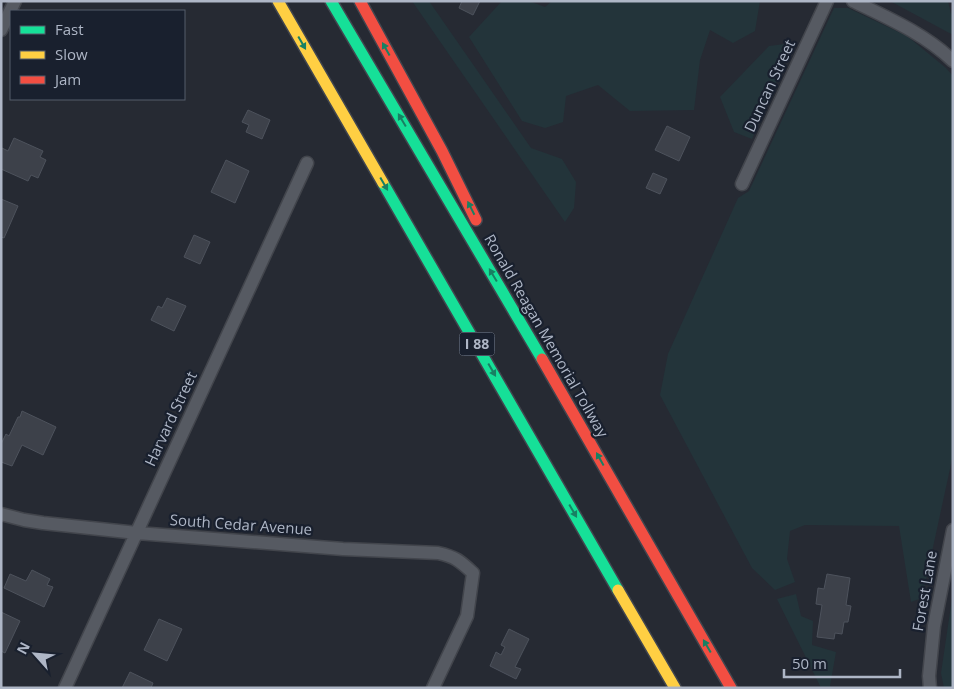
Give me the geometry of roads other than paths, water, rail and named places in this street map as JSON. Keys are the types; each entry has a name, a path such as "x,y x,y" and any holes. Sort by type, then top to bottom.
{"highway":[{"name":"I 88","path":"278,1 676,688"},
{"name":"Ronald Reagan Memorial Tollway","path":"331,1 572,408 731,688"},
{"path":"360,1 442,151 482,230"},
{"path":"499,265 572,408"}],"street":[{"name":"Duncan Street","path":"742,184 827,1"},
{"path":"854,1 904,26 942,50 953,61"},
{"path":"1,30 10,11"},
{"name":"Harvard Street","path":"65,688 307,163"},
{"name":"South Cedar Avenue","path":"1,514 43,523 137,533 343,549 438,553 457,559 473,573 466,616 433,688"},
{"name":"Forest Lane","path":"930,688 929,676 934,626 953,530"}]}
